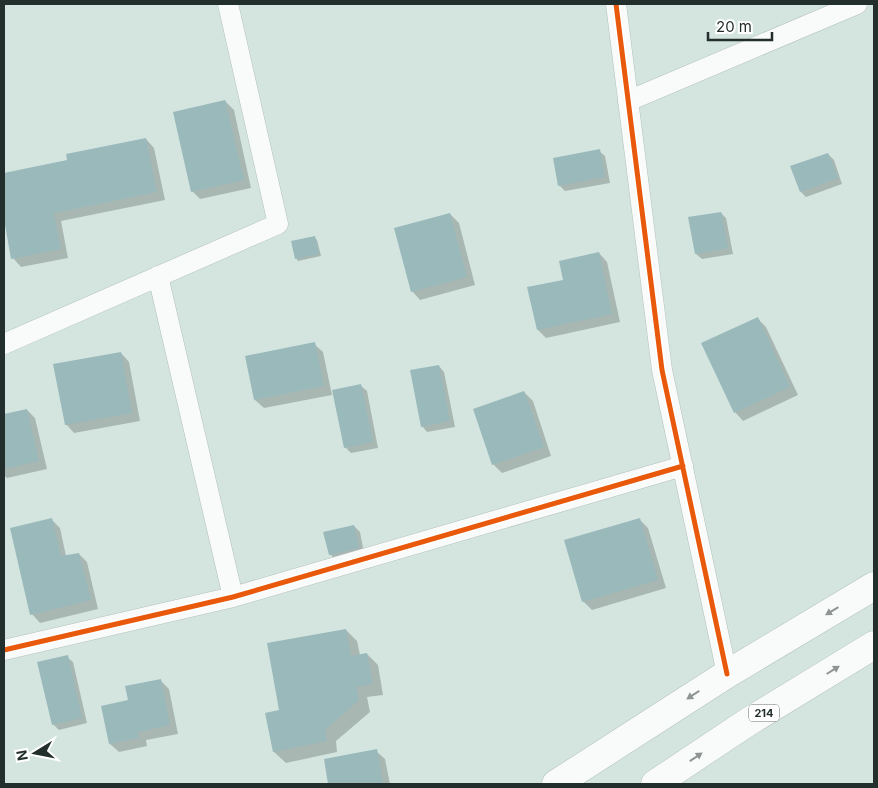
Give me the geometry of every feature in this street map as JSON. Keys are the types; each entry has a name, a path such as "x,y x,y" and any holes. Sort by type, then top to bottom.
{"highway":[{"path":"556,784 726,674 874,586"},
{"name":"214","path":"655,784 748,722 874,645"}],"street":[{"path":"4,344 278,224 228,4"},
{"path":"616,4 662,370 726,674"},
{"path":"628,101 858,4"},
{"path":"158,276 233,597"},
{"path":"4,650 233,597 683,466"}],"building":[{"path":"225,100 244,180 191,192 173,112"},
{"path":"146,138 157,192 54,213 61,249 11,259 4,219 4,173 67,160 66,154"},
{"path":"600,149 605,177 558,186 553,158"},
{"path":"828,153 838,178 800,192 790,166"},
{"path":"721,212 728,248 695,254 688,217"},
{"path":"450,213 467,277 411,292 394,228"},
{"path":"315,236 319,254 295,259 291,241"},
{"path":"599,252 612,314 537,330 527,287 563,280 559,261"},
{"path":"758,317 790,387 734,413 701,343"},
{"path":"315,342 324,386 254,400 245,356"},
{"path":"121,352 132,413 65,425 53,364"},
{"path":"439,365 450,421 421,427 410,370"},
{"path":"361,384 373,442 344,448 332,390"},
{"path":"524,391 544,447 492,465 473,409"},
{"path":"27,409 39,461 4,469 4,414"},
{"path":"52,518 61,556 79,553 91,600 30,615 10,528"},
{"path":"640,518 658,580 582,602 564,540"},
{"path":"354,525 359,548 329,555 323,532"},
{"path":"346,629 351,656 367,653 373,684 356,687 359,700 325,730 327,741 273,752 265,713 279,710 267,643"},
{"path":"68,655 82,718 52,725 37,662"},
{"path":"161,679 170,725 138,732 139,738 109,744 101,706 128,700 125,686"},
{"path":"377,749 383,784 328,784 324,759"}],"cycle path":[{"path":"616,4 662,370 727,674"},
{"path":"4,650 233,597 683,466"}]}
